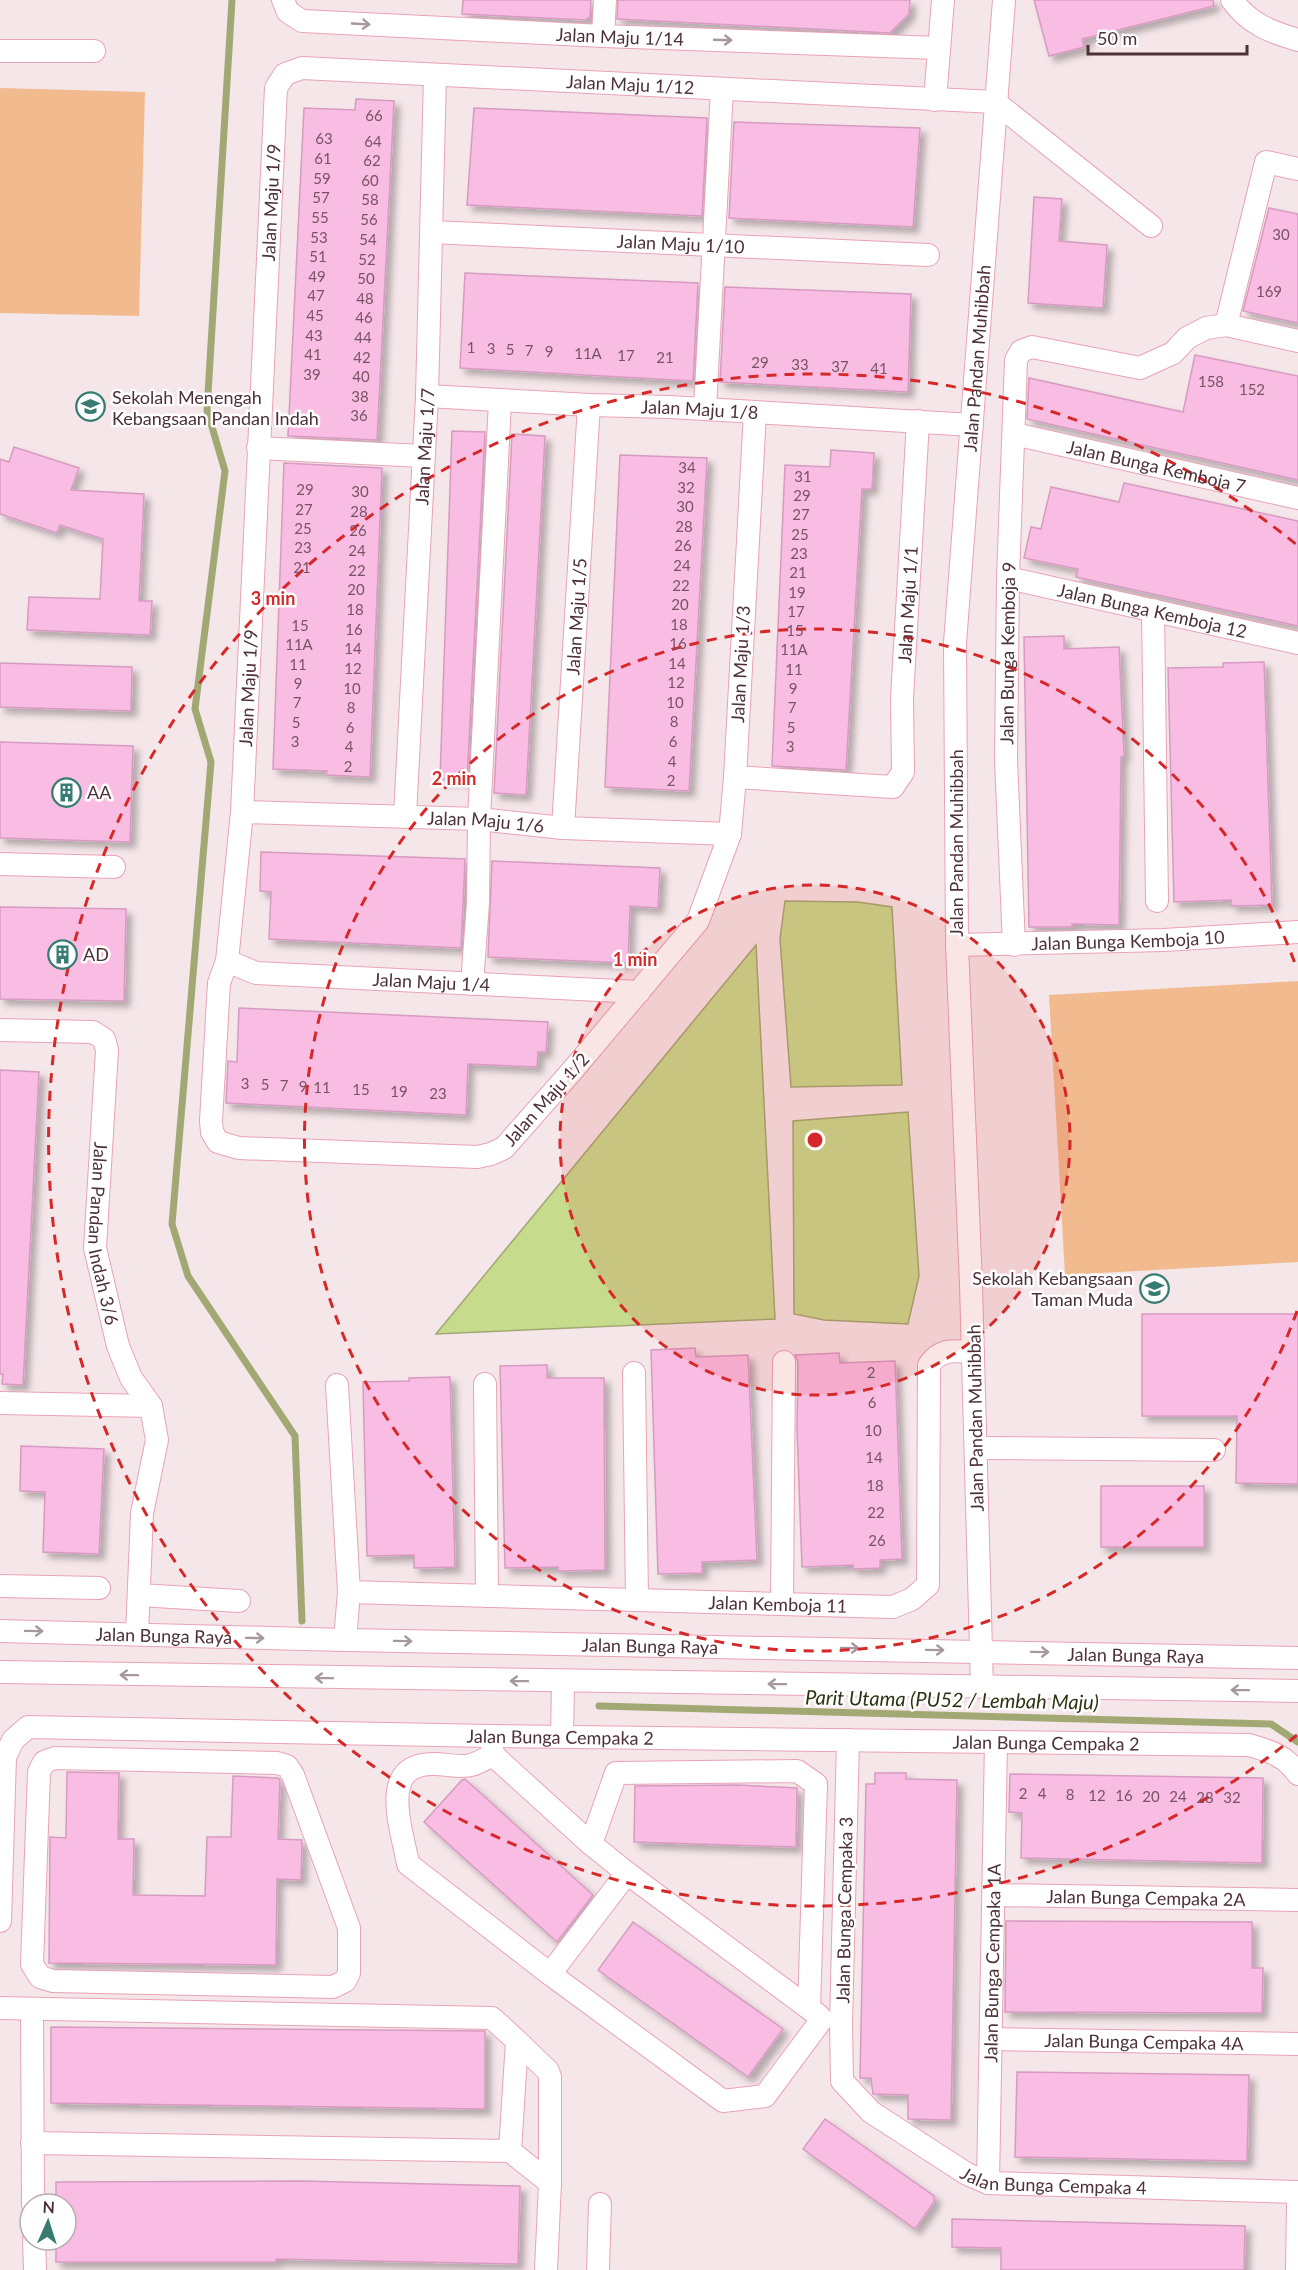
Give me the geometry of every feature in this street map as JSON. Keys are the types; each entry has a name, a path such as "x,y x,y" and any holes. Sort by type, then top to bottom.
{"street":[{"name":"Jalan Maju 1/14","path":"283,0 288,12 302,21 603,36 939,48"},
{"path":"603,36 605,0"},
{"path":"935,100 943,0"},
{"name":"Jalan Pandan Muhibbah","path":"982,1687 973,1352 957,945 955,643 1004,0"},
{"path":"1232,0 1237,8 1263,29 1298,40"},
{"path":"0,51 94,51"},
{"name":"Jalan Maju 1/12","path":"276,88 285,74 302,68 995,102"},
{"name":"Jalan Maju 1/7","path":"405,816 427,396 435,75"},
{"name":"Jalan Maju 1/9","path":"218,1142 212,1132 213,1088 219,983 227,961 242,813 276,88"},
{"path":"705,409 722,89"},
{"path":"995,102 1151,226"},
{"path":"1298,169 1266,162 1226,325 1298,341"},
{"name":"Jalan Maju 1/10","path":"432,232 715,243 928,255"},
{"name":"Jalan Bunga Kemboja 9","path":"1014,945 1006,759 1008,578 1016,360 1021,351 1032,347 1140,368 1173,353 1187,338 1206,328 1226,325"},
{"name":"Jalan Maju 1/8","path":"427,396 972,425"},
{"path":"472,984 478,903 479,819 500,401"},
{"name":"Jalan Maju 1/5","path":"563,828 588,405"},
{"name":"Jalan Maju 1/3","path":"701,911 729,834 735,777 755,413"},
{"name":"Jalan Maju 1/1","path":"735,777 893,787 903,772 902,698 918,421"},
{"name":"Jalan Bunga Kemboja 7","path":"1014,434 1298,498"},
{"path":"258,448 423,456"},
{"name":"Jalan Bunga Kemboja 12","path":"1008,578 1298,643"},
{"path":"1153,610 1157,901"},
{"name":"Jalan Maju 1/6","path":"242,813 479,819 563,828 729,834"},
{"path":"0,864 114,867"},
{"name":"Jalan Maju 1/2","path":"218,1142 239,1148 477,1157 504,1148 639,992 698,921 701,911"},
{"name":"Jalan Bunga Kemboja 10","path":"957,945 1164,940 1298,932"},
{"name":"Jalan Maju 1/4","path":"227,961 256,973 639,992"},
{"name":"Jalan Pandan Indah 3/6","path":"0,1030 93,1032 104,1039 107,1050 95,1248 118,1346 131,1378 151,1406"},
{"name":"Jalan Kemboja 11","path":"349,1597 487,1596 893,1607 912,1599 928,1585 929,1365 935,1356 945,1351 973,1352"},
{"path":"782,1604 784,1362"},
{"path":"634,1373 638,1600"},
{"path":"485,1384 487,1596"},
{"path":"337,1385 349,1597 346,1634"},
{"path":"0,1403 151,1406 157,1440 142,1513 137,1634"},
{"path":"976,1448 1214,1450"},
{"path":"0,1586 99,1588"},
{"path":"139,1595 239,1601"},
{"path":"193,1599 196,1636"},
{"name":"Jalan Bunga Raya","path":"0,1630 196,1636 346,1634 1298,1658"},
{"name":"Jalan Bunga Raya","path":"0,1672 1298,1691"},
{"path":"562,1737 563,1681"},
{"name":"Jalan Bunga Cempaka 2","path":"0,1921 5,1757 13,1740 28,1727 223,1731 492,1746 562,1737 1249,1745 1273,1752 1294,1769"},
{"path":"136,1760 137,1729"},
{"path":"222,1762 223,1731"},
{"name":"Jalan Bunga Cempaka 3","path":"842,2080 824,2017 848,1740"},
{"name":"Jalan Bunga Cempaka 1A","path":"988,2183 996,1742"},
{"path":"591,1844 616,1773 797,1771 816,1784 824,2017 765,2096 723,2101 550,1974 408,1864 396,1798 399,1784 407,1771 420,1765 470,1766 492,1746 591,1844 627,1873 824,2017"},
{"path":"55,1758 136,1760 277,1763 287,1766 293,1775 349,1928 349,1973 345,1981 333,1987 53,1980 40,1977 32,1964 39,1772 44,1762 55,1758"},
{"path":"550,1974 627,1873"},
{"name":"Jalan Bunga Cempaka 2A","path":"993,1895 1298,1900"},
{"path":"33,2192 32,2143 15,2009 492,2018 548,2071 550,2077 550,2183 546,2270"},
{"name":"Jalan Bunga Cempaka 4A","path":"991,2039 1298,2044"},
{"path":"510,2151 517,2041"},
{"name":"Jalan Bunga Cempaka 4","path":"842,2080 871,2112 967,2174 988,2183 1298,2192"},
{"path":"32,2143 510,2151 550,2183"},
{"path":"1297,2270 1298,2203"},
{"path":"598,2270 600,2204"},
{"path":"34,2252 35,2270"}],"shaded area":[{"path":"0,88 145,92 139,316 0,313"},
{"path":"785,901 858,902 892,907 902,1085 791,1087 780,939"},
{"path":"756,945 775,1319 436,1334"},
{"path":"1298,981 1298,1262 1065,1275 1049,995"},
{"path":"908,1112 919,1276 908,1324 824,1320 794,1314 793,1121"}],"building":[{"path":"463,0 591,0 590,18 587,20 462,14"},
{"path":"618,0 910,0 909,14 890,33 617,19"},
{"path":"1034,0 1213,0 1214,6 1082,39 1084,47 1049,56"},
{"path":"356,99 394,101 377,440 288,436 304,108 355,110"},
{"path":"474,108 707,118 702,216 467,205"},
{"path":"734,122 920,128 913,227 729,218"},
{"path":"1034,197 1062,199 1059,241 1107,245 1103,308 1028,303"},
{"path":"1269,208 1298,214 1298,323 1243,311"},
{"path":"465,273 698,283 693,381 460,368"},
{"path":"725,287 911,294 908,392 720,382"},
{"path":"1195,355 1298,376 1298,480 1027,419 1029,378 1183,412"},
{"path":"452,431 485,432 467,780 440,779"},
{"path":"512,434 545,436 526,795 494,793"},
{"path":"14,447 79,468 71,490 144,494 139,601 152,601 150,635 27,630 29,597 100,599 103,539 60,525 57,533 0,514 0,459 9,462"},
{"path":"831,450 874,453 872,489 862,489 846,770 772,766 785,465 830,467"},
{"path":"620,455 707,458 689,791 605,787"},
{"path":"284,463 382,468 370,777 326,775 327,771 273,769"},
{"path":"1124,483 1298,521 1298,626 1076,577 1078,569 1024,558 1031,527 1041,529 1051,487 1119,502"},
{"path":"1064,636 1064,649 1119,647 1124,756 1121,757 1119,925 1072,924 1072,927 1029,927 1024,637"},
{"path":"1264,662 1272,905 1232,906 1231,900 1174,902 1168,668 1223,667 1223,663"},
{"path":"0,663 132,667 131,711 0,707"},
{"name":"AA","path":"0,742 133,746 130,842 0,838"},
{"path":"261,852 465,859 461,948 269,939 271,892 260,891"},
{"path":"492,861 660,868 658,908 630,906 628,963 488,957"},
{"name":"AD","path":"0,907 126,909 124,1001 0,999"},
{"path":"239,1008 548,1022 546,1052 538,1052 537,1067 468,1064 466,1115 226,1103 228,1061 237,1062"},
{"path":"0,1070 39,1072 23,1385 2,1384 3,1374 0,1374"},
{"path":"1142,1314 1298,1314 1298,1484 1236,1483 1237,1416 1142,1416"},
{"path":"695,1348 696,1357 748,1355 757,1560 702,1562 702,1573 658,1574 651,1350"},
{"path":"839,1353 840,1363 895,1361 902,1559 880,1560 880,1568 853,1569 853,1565 802,1567 797,1429 798,1362 795,1355"},
{"path":"547,1365 547,1378 604,1378 605,1570 558,1571 558,1567 505,1568 500,1366"},
{"path":"450,1377 455,1567 414,1568 414,1555 367,1556 363,1382"},
{"path":"21,1446 104,1449 99,1554 43,1552 45,1492 20,1491"},
{"path":"1101,1486 1204,1486 1204,1547 1101,1547"},
{"path":"67,1772 119,1773 118,1839 134,1839 133,1895 205,1896 207,1837 231,1837 233,1776 278,1778 280,1780 278,1839 302,1840 301,1880 277,1879 276,1965 49,1963 50,1837 66,1838"},
{"path":"875,1773 906,1773 906,1779 957,1780 951,2120 908,2119 908,2095 873,2094 871,2078 860,2078 866,1784 875,1784"},
{"path":"1010,1774 1263,1778 1262,1863 1021,1858 1022,1813 1009,1812"},
{"path":"465,1779 593,1895 557,1942 424,1822"},
{"path":"738,1785 797,1788 796,1847 634,1842 635,1786"},
{"path":"1006,1921 1252,1922 1252,1968 1263,1968 1262,2013 1005,2012"},
{"path":"633,1922 783,2029 748,2077 598,1970"},
{"path":"51,2027 485,2031 485,2109 51,2103"},
{"path":"1017,2072 1249,2075 1247,2161 1015,2157"},
{"path":"825,2119 934,2196 934,2202 915,2229 803,2149"},
{"path":"302,2181 520,2186 518,2264 276,2259 276,2262 56,2262 56,2252 78,2252 78,2192 56,2192 56,2182"},
{"path":"952,2219 1245,2226 1244,2270 1001,2270 1001,2248 952,2247"}],"waterway":[{"path":"232,0 207,410 225,471 195,709 211,762 172,1224 188,1276 295,1436 302,1621"},
{"name":"Parit Utama (PU52 / Lembah Maju)","path":"599,1706 1271,1724 1298,1742"}],"place":[{"name":"Sekolah Menengah Kebangsaan Pandan Indah","path":"91,407"},
{"name":"AA","path":"66,792"},
{"name":"AD","path":"62,954"},
{"name":"Sekolah Kebangsaan Taman Muda","path":"1154,1288"}]}
